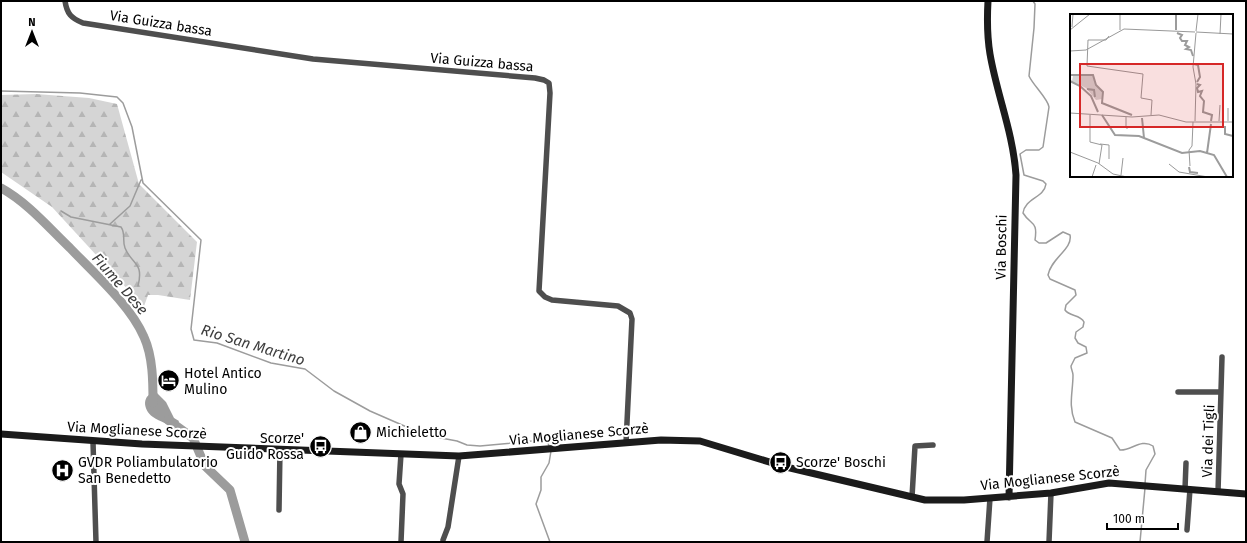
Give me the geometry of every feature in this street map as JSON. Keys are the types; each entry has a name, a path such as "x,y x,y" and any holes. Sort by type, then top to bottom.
{"main road":[{"name":"Via Boschi","path":"988,1 987,27 990,53 1011,136 1016,175 1009,496"},
{"name":"Via Moglianese Scorzè","path":"1,434 93,442 459,456 678,439 700,441 786,467 912,497 940,501 1051,493 1109,483 1246,494"}],"street":[{"name":"Via Guizza bassa","path":"65,1 68,14 72,19 83,23 313,59 535,78 549,83 550,93 539,291 545,297 552,300 618,306 630,313 632,319 626,443"},
{"name":"Via dei Tigli","path":"1218,492 1222,357"},
{"name":"Via dei Tigli","path":"1178,392 1221,392"},
{"path":"93,442 96,542"},
{"path":"912,497 915,446 933,445"},
{"path":"279,510 280,449"},
{"path":"401,454 399,484 403,494 401,542"},
{"path":"443,540 448,527 459,456"},
{"path":"1186,463 1188,489 1187,530"},
{"path":"1049,542 1051,493"},
{"path":"987,542 990,498"}],"green space":[{"path":"36,94 89,98 117,104 139,184 197,242 190,300 148,295 142,312 132,294 52,207 1,172 1,95"}],"shaded area":[{"path":"156,392 166,402 174,418 179,421 176,428 156,419 149,414 145,406 145,402 151,393"}],"waterway":[{"path":"996,1 1012,1"},
{"path":"1033,1 1035,4 1034,28 1029,76 1046,100 1049,107 1043,147 1039,150 1026,150 1020,154 1024,175 1043,181 1046,184 1045,189 1027,204 1023,213 1035,226 1035,240 1039,243 1046,243 1063,232 1070,235 1068,245 1053,264 1048,275 1050,279 1075,290 1076,295 1066,305 1065,310 1082,319 1084,322 1083,327 1076,332 1075,338 1078,343 1086,347 1087,353 1075,358 1071,366 1073,375 1071,404 1075,422 1112,438 1120,450 1128,449 1144,443 1153,446 1155,454 1146,470 1145,484"},
{"name":"Rio San Martino","path":"1,91 80,93 117,97 123,103 132,127 143,183 201,240 191,329 194,340 217,343 271,363 305,369 334,391 370,411 425,435 457,441 467,445 480,446 543,440 548,443 549,446"},
{"path":"110,224 130,206 141,180"},
{"name":"Fiume Dese","path":"1,188 29,208 46,224 101,279 138,325 147,345 151,361 153,403"},
{"path":"61,211 71,217 121,227 125,248 138,268 138,286"},
{"name":"Fiume Dese","path":"168,420 193,438 205,466 230,490 245,542"},
{"name":"Rio San Martino","path":"550,542 536,504 541,490 541,477 549,463 551,451"},
{"path":"1140,542 1145,488"}],"place":[{"name":"Hotel Antico Mulino","path":"169,381"},
{"name":"Michieletto","path":"361,432"},
{"name":"Scorze' Guido Rossa","path":"320,446"},
{"name":"Scorze' Boschi","path":"780,462"},
{"name":"GVDR Poliambulatorio San Benedetto","path":"62,470"}]}
